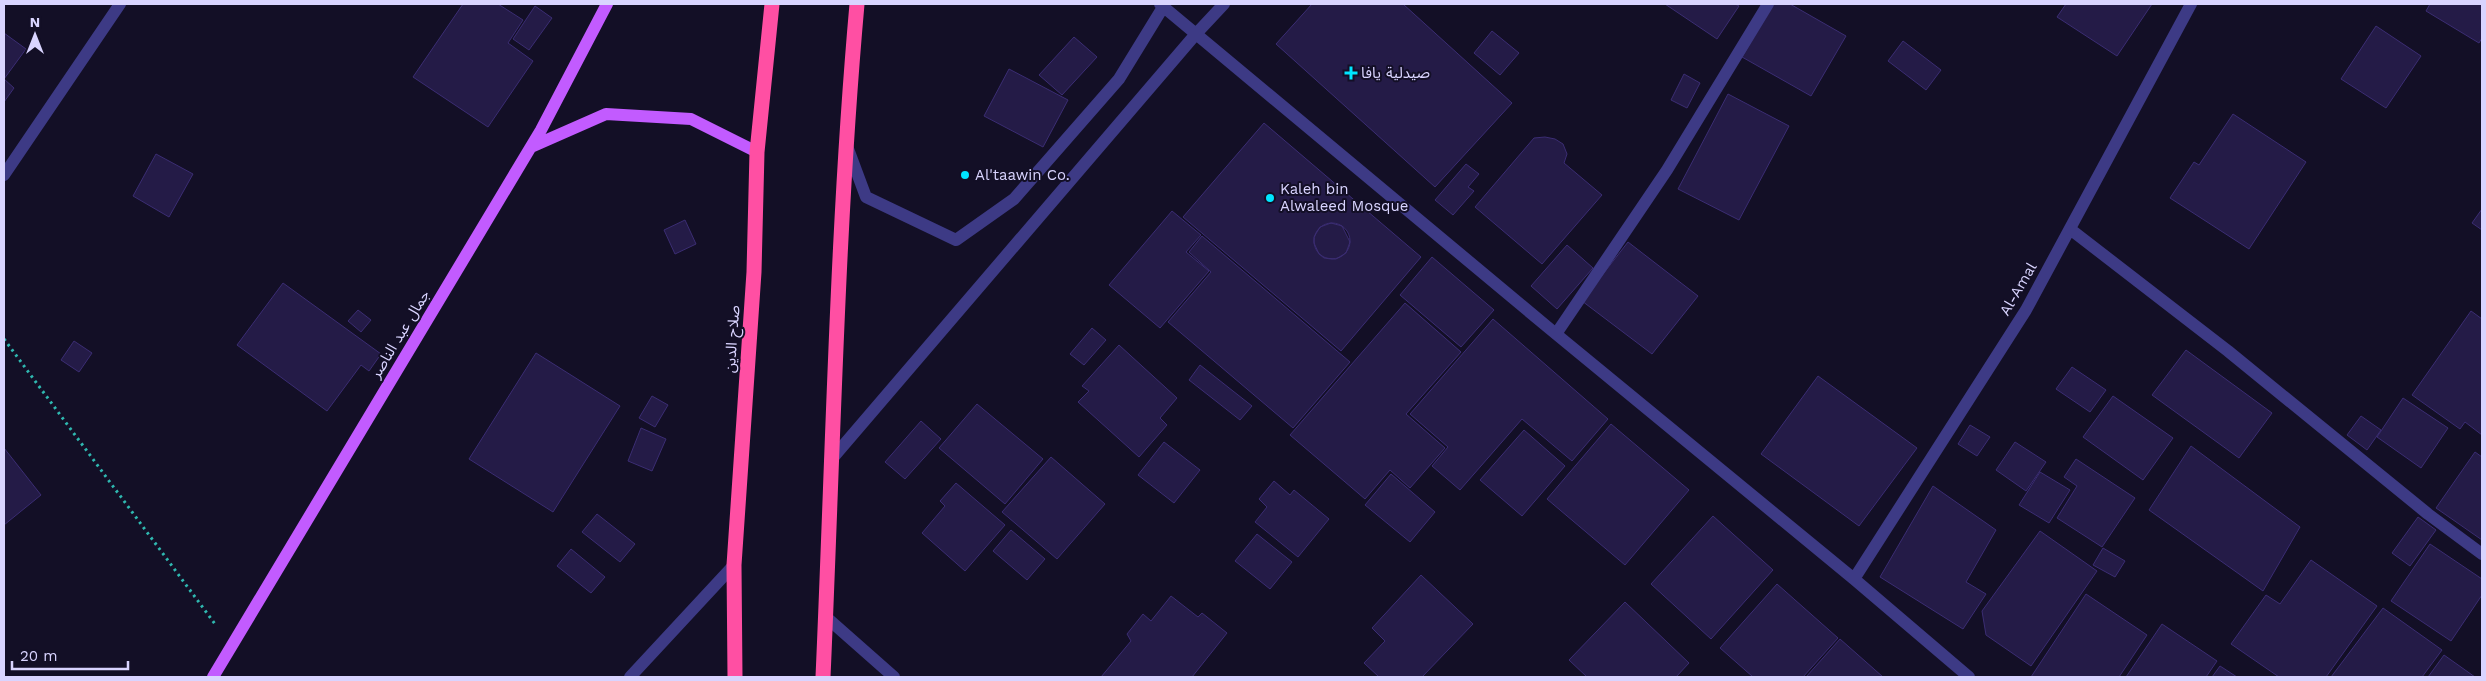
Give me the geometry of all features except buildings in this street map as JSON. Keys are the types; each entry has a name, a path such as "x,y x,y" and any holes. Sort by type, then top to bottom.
{"highway":[{"name":"صلاح الدين","path":"735,677 734,565 754,272 758,152 772,4"},
{"path":"823,677 830,461 845,143 857,4"}],"main road":[{"name":"جمال عبد الناصر","path":"213,677 531,147 608,4"},
{"path":"531,147 606,114 691,119 758,152"}],"street":[{"path":"4,175 120,4"},
{"path":"830,461 1195,35 1224,4"},
{"path":"1556,334 1667,170 1768,4"},
{"name":"Al-Amal","path":"1854,579 2026,310 2191,4"},
{"path":"845,143 866,197 956,240 1014,199 1118,79 1162,5 1195,35 1854,579 1968,677"},
{"path":"2070,229 2228,351 2428,514 2482,554"},
{"path":"630,677 734,565"},
{"path":"826,617 894,677"}],"path":[{"path":"4,339 232,646"}],"place":[{"name":"صيدلية يافا","path":"1351,73"},
{"name":"Al'taawin Co.","path":"965,175"},
{"name":"Kaleh bin Alwaleed Mosque","path":"1270,198"}]}
